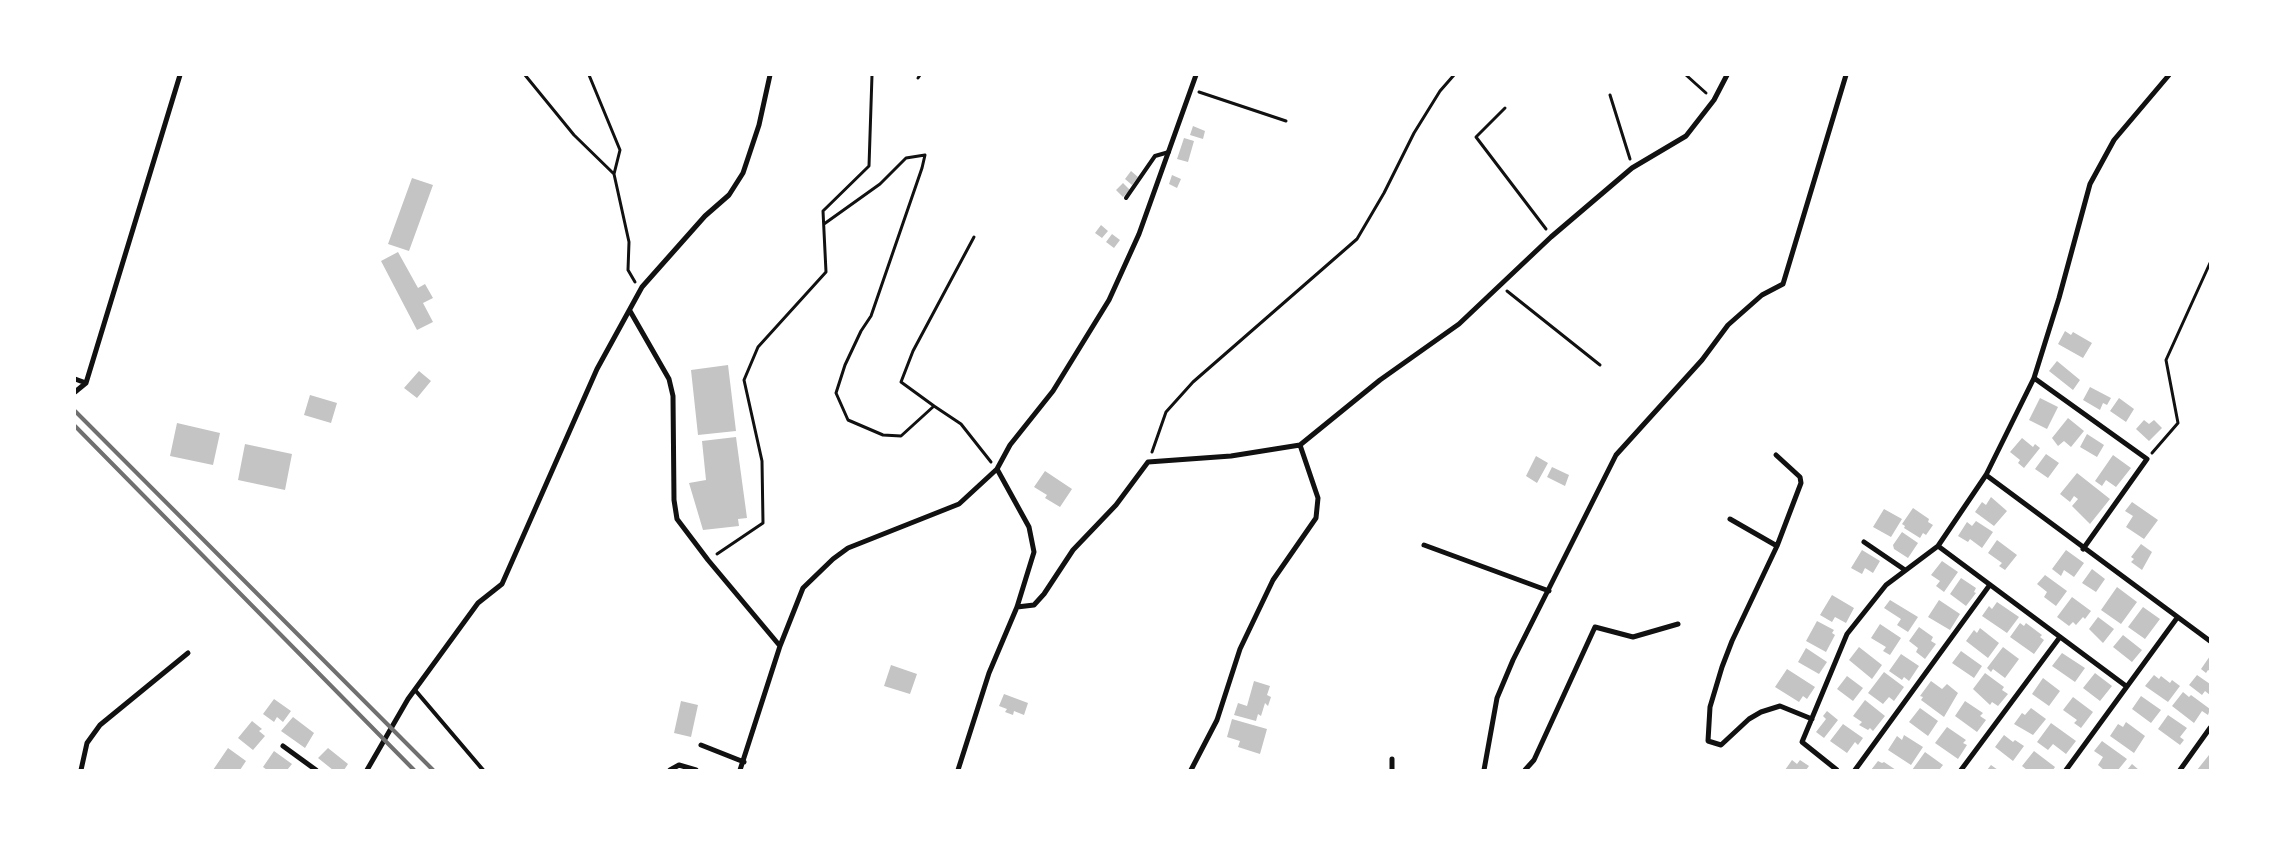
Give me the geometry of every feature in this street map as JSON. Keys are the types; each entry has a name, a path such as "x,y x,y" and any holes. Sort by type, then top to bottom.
{"street":[{"path":"75,392 86,383 180,75"},
{"path":"367,770 408,699 478,603 502,584 597,370 640,292 705,216 730,195 743,173 759,125 770,75"},
{"path":"740,770 780,646 803,588 848,548 959,504 997,469 1010,445 1053,391 1109,300 1139,234 1196,75"},
{"path":"1017,607 1034,605 1044,594 1073,550 1116,505 1148,462 1231,456 1300,445 1380,380 1459,324 1551,237 1632,168 1686,136 1714,100 1727,75"},
{"path":"1484,770 1497,698 1513,660 1616,455 1702,360 1728,325 1762,295 1782,284 1846,75"},
{"path":"1837,770 1802,742 1847,634 1886,585 1938,546 1986,475 2034,378 2059,298 2090,184 2114,140 2170,75"},
{"path":"630,311 669,378 673,396 674,500 677,519 708,560 780,646"},
{"path":"2034,378 2147,459 2083,549"},
{"path":"75,379 86,383"},
{"path":"1191,770 1217,720 1240,649 1273,580 1316,518 1318,498 1300,445"},
{"path":"1776,455 1800,477 1801,483 1777,546 1722,667 1710,707 1708,741 1721,744 1749,719 1761,712 1780,706 1812,719"},
{"path":"958,770 989,673 1017,607 1034,552 1028,527 997,469"},
{"path":"1986,475 2083,549 2210,641"},
{"path":"1730,519 1777,546"},
{"path":"1864,542 1905,570"},
{"path":"1424,545 1548,591"},
{"path":"1938,546 1989,586 2126,686"},
{"path":"1855,770 1989,586"},
{"path":"2066,770 2177,618"},
{"path":"1525,770 1534,760 1595,627 1632,637 1678,624"},
{"path":"1961,770 2060,637"},
{"path":"81,770 87,743 100,725 188,653"},
{"path":"2180,770 2210,728"},
{"path":"701,745 744,762"},
{"path":"283,746 316,770"},
{"path":"1392,759 1392,770"},
{"path":"670,770 679,765 696,770"}],"lane":[{"path":"1126,198 1155,156 1169,152"},
{"path":"415,690 483,770"}],"path":[{"path":"526,75 574,135 614,174"},
{"path":"589,75 620,150 614,174 629,242 628,270 640,292"},
{"path":"708,560 763,523 762,461 744,380 758,346 826,272 823,211 869,166 872,75"},
{"path":"1148,462 1166,412 1193,382 1357,239 1384,194 1414,132 1440,91 1454,75"},
{"path":"1686,75 1714,100"},
{"path":"1191,89 1286,121"},
{"path":"1610,95 1632,168"},
{"path":"1505,108 1476,138 1551,237"},
{"path":"824,224 880,184 906,158 925,155 871,316 845,365 836,393 848,420 883,435 902,436 934,406"},
{"path":"974,236 912,351 902,382 961,424 997,469"},
{"path":"2147,459 2178,423 2166,360 2210,263"},
{"path":"1500,286 1600,365"}],"building":[{"path":"1193,126 1205,131 1203,139 1190,135"},
{"path":"1184,138 1194,141 1188,162 1177,159"},
{"path":"1131,171 1138,177 1132,185 1125,179"},
{"path":"1172,175 1181,179 1177,188 1169,184"},
{"path":"412,178 433,185 409,251 388,244"},
{"path":"1123,183 1130,190 1123,197 1116,190"},
{"path":"1101,225 1108,231 1102,238 1095,233"},
{"path":"1112,234 1120,240 1114,248 1106,242"},
{"path":"398,252 418,288 425,284 433,298 423,303 433,322 417,330 381,261"},
{"path":"2065,331 2071,335 2073,332 2092,343 2083,358 2058,344"},
{"path":"2057,361 2080,380 2073,390 2049,371"},
{"path":"728,365 736,431 698,435 691,370"},
{"path":"419,371 431,381 417,398 404,388"},
{"path":"2090,387 2111,398 2107,405 2103,403 2100,410 2083,400"},
{"path":"310,395 337,403 331,423 304,415"},
{"path":"2040,398 2058,407 2047,429 2029,420"},
{"path":"2119,398 2134,409 2126,422 2110,411"},
{"path":"2068,418 2084,431 2071,447 2064,441 2058,446 2052,438"},
{"path":"2144,420 2149,424 2154,420 2162,428 2149,441 2136,429"},
{"path":"177,423 220,433 213,465 170,456"},
{"path":"2087,434 2104,445 2097,457 2080,447"},
{"path":"736,437 747,518 738,519 739,526 703,530 689,483 706,480 702,441"},
{"path":"2022,438 2033,447 2035,444 2040,448 2024,468 2018,463 2020,460 2010,452"},
{"path":"245,444 292,454 285,490 238,480"},
{"path":"2046,454 2059,463 2048,478 2035,469"},
{"path":"2113,455 2131,468 2116,487 2106,480 2102,486 2095,481"},
{"path":"1536,456 1548,463 1537,483 1526,476"},
{"path":"1552,467 1569,475 1565,486 1547,477"},
{"path":"1045,471 1072,489 1060,507 1045,498 1047,495 1034,487"},
{"path":"2077,473 2110,499 2090,524 2072,506 2078,499 2074,496 2070,502 2060,494"},
{"path":"1991,497 2007,511 1994,526 1975,512 1982,502 1986,505"},
{"path":"2132,502 2158,520 2144,539 2126,527 2133,516 2125,511"},
{"path":"1913,508 1929,519 1928,522 1933,525 1926,535 1923,533 1920,538 1904,528 1905,526 1902,524"},
{"path":"1884,509 1902,519 1891,537 1873,527"},
{"path":"1976,521 1993,532 1982,548 1970,539 1968,542 1958,536 1967,522 1972,526"},
{"path":"1902,532 1918,543 1908,558 1894,549 1893,545"},
{"path":"1997,540 2017,555 2005,570 1999,566 2002,563 1988,553"},
{"path":"2141,544 2152,552 2142,570 2131,562 2134,559 2131,557"},
{"path":"1862,550 1880,561 1873,573 1865,568 1862,574 1851,568"},
{"path":"2066,550 2084,563 2074,577 2064,570 2061,576 2052,569"},
{"path":"1942,561 1958,572 1944,592 1936,586 1940,581 1931,575"},
{"path":"2092,569 2105,579 2096,592 2082,583"},
{"path":"2045,575 2067,591 2056,606 2044,597 2047,592 2037,584"},
{"path":"1961,578 1976,588 1974,592 1976,593 1966,606 1950,594"},
{"path":"2117,587 2137,602 2121,624 2101,610"},
{"path":"1832,595 1854,608 1846,623 1835,617 1832,622 1820,615"},
{"path":"2072,597 2091,611 2085,619 2083,617 2076,625 2073,622 2069,626 2057,617"},
{"path":"1890,600 1918,617 1908,632 1897,625 1901,619 1884,608"},
{"path":"1939,600 1960,614 1950,630 1928,617"},
{"path":"1997,602 2019,617 2007,633 1982,616 1989,606 1992,609"},
{"path":"2143,607 2160,619 2145,639 2128,627"},
{"path":"2098,617 2114,629 2103,643 2089,629"},
{"path":"1817,621 1834,630 1832,633 1835,635 1826,652 1806,641"},
{"path":"2020,623 2024,626 2026,623 2042,635 2040,637 2044,640 2034,654 2010,637"},
{"path":"1880,624 1901,638 1890,655 1883,651 1886,647 1871,638"},
{"path":"1919,627 1933,637 1931,641 1936,644 1925,659 1916,652 1918,648 1909,641"},
{"path":"1980,628 1999,643 1988,658 1966,641 1974,630 1977,633"},
{"path":"2123,635 2142,650 2132,662 2113,647"},
{"path":"1859,647 1882,665 1872,679 1849,660"},
{"path":"2003,647 2019,659 2005,678 1993,669 1991,672 1987,668"},
{"path":"1806,648 1827,662 1819,674 1798,662"},
{"path":"1961,651 1982,666 1974,678 1952,663"},
{"path":"2062,653 2085,668 2075,682 2052,666"},
{"path":"1901,654 1919,666 1909,681 1904,677 1902,680 1889,671"},
{"path":"2210,656 2210,671 2208,670 2206,673 2201,669"},
{"path":"891,665 917,674 910,694 884,686"},
{"path":"1787,669 1815,687 1807,699 1803,696 1799,702 1775,687"},
{"path":"1884,672 1904,687 1894,701 1889,697 1883,704 1868,693"},
{"path":"1985,673 2004,687 2002,690 2008,694 1998,706 1992,702 1990,705 1973,689"},
{"path":"2095,673 2112,686 2100,701 2083,688"},
{"path":"2154,675 2159,679 2161,676 2170,683 2172,680 2180,686 2168,702 2145,686"},
{"path":"2197,675 2210,684 2210,695 2205,691 2202,695 2189,685"},
{"path":"1847,676 1863,688 1853,701 1837,689"},
{"path":"2043,678 2060,691 2049,706 2032,694"},
{"path":"1254,681 1270,686 1267,695 1271,697 1268,706 1265,703 1261,716 1258,714 1256,721 1234,715 1238,703 1247,706"},
{"path":"1931,681 1942,689 1947,684 1958,693 1944,717 1921,700 1923,697 1920,696"},
{"path":"2183,692 2189,697 2191,695 2210,709 2208,715 2202,711 2194,723 2172,706"},
{"path":"1004,694 1028,703 1024,715 1014,711 1013,715 1005,712 1007,709 999,706"},
{"path":"2141,696 2161,710 2151,723 2132,709"},
{"path":"2073,697 2093,712 2081,728 2074,723 2077,720 2063,710"},
{"path":"274,699 291,711 283,722 277,717 274,722 263,714"},
{"path":"1865,700 1885,716 1873,731 1870,728 1868,730 1859,725 1862,722 1853,716"},
{"path":"681,701 698,705 691,737 674,733"},
{"path":"1965,701 1983,713 1980,716 1986,720 1977,732 1955,716"},
{"path":"1920,708 1938,721 1928,736 1909,722"},
{"path":"2031,708 2046,719 2033,735 2014,724 2022,713 2025,715"},
{"path":"1827,711 1838,720 1824,738 1816,732 1826,719 1823,716"},
{"path":"2168,715 2187,728 2180,737 2184,740 2180,745 2158,729"},
{"path":"293,717 314,733 305,748 281,731"},
{"path":"1232,719 1267,729 1260,754 1238,747 1240,741 1227,737"},
{"path":"252,721 262,729 259,731 265,736 253,750 238,738"},
{"path":"2126,722 2145,736 2134,753 2110,736 2118,724 2123,727"},
{"path":"2051,723 2076,741 2066,754 2053,744 2048,750 2037,742"},
{"path":"1843,724 1863,738 1858,745 1855,742 1847,753 1830,741"},
{"path":"1947,727 1966,740 1963,743 1967,745 1958,759 1935,743"},
{"path":"1904,735 1923,747 1911,765 1888,750 1897,736 1902,740"},
{"path":"2004,735 2013,742 2015,740 2024,746 2013,761 1995,747"},
{"path":"2102,741 2127,759 2118,770 2104,770 2098,765 2103,757 2094,751"},
{"path":"228,748 246,761 240,770 213,770"},
{"path":"328,748 348,764 344,770 333,770 318,758"},
{"path":"274,751 292,764 287,770 267,770 263,767"},
{"path":"2034,751 2055,767 2053,770 2027,770 2022,766"},
{"path":"1925,752 1943,765 1939,770 1912,770"},
{"path":"2209,755 2210,770 2197,770"},
{"path":"1792,760 1797,764 1800,760 1809,766 1806,770 1785,770"},
{"path":"1878,761 1884,762 1896,770 1871,770"},
{"path":"2132,764 2139,770 2127,770"},
{"path":"1991,765 1998,770 1987,770"}],"railway":[{"path":"75,411 433,770"},
{"path":"75,426 414,770"}]}
